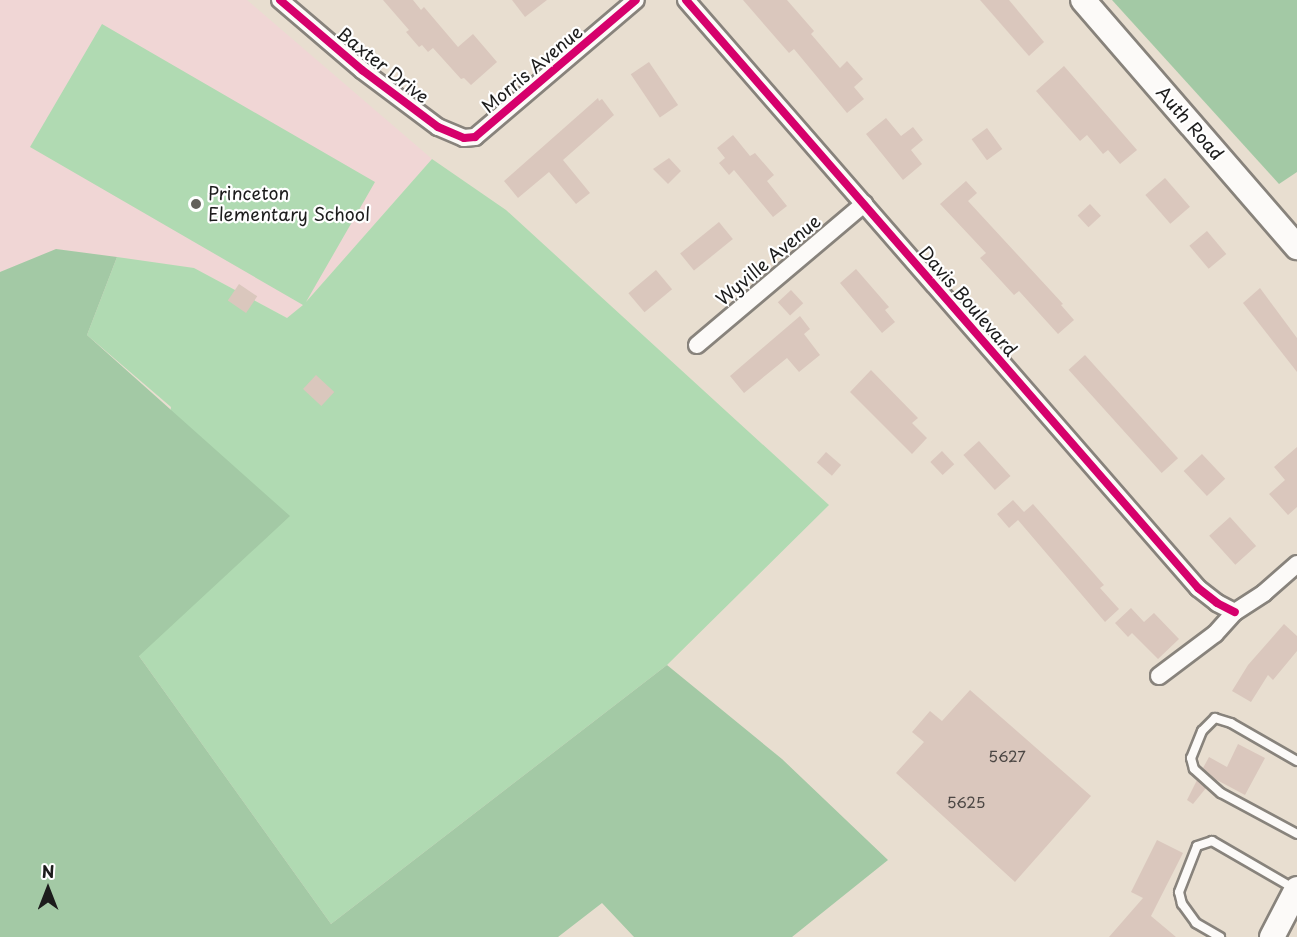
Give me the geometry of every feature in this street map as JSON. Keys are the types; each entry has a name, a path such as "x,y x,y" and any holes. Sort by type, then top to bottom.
{"main road":[{"name":"Auth Road","path":"1083,0 1297,247"},
{"path":"1272,937 1297,890"}],"street":[{"name":"Baxter Drive","path":"280,0 362,70 438,127 464,138 475,137"},
{"name":"Morris Avenue","path":"475,137 636,0"},
{"name":"Davis Boulevard","path":"686,0 1198,588 1216,603 1235,612"},
{"name":"Wyville Avenue","path":"697,345 864,204"},
{"path":"1159,676 1215,634 1235,612 1264,592 1297,564"}],"lane":[{"path":"1297,761 1232,723 1215,718 1202,731 1191,758 1194,769 1221,793 1297,834"},
{"path":"1220,937 1196,923 1182,904 1179,892 1197,846 1212,841 1297,890"}],"shaded area":[{"name":"Princeton Elementary School","path":"0,0 247,0 432,159 303,305 288,318 194,268 57,249 0,272"}],"green space":[{"path":"1112,0 1297,0 1297,172 1279,184"},
{"path":"102,24 375,182 306,302 432,159 506,210 829,505 667,665 331,924 139,656 171,407 87,335 117,257 194,268 287,318 303,305 30,147"},
{"path":"56,249 117,257 87,335 290,516 139,656 331,924 667,665 782,759 888,860 792,937 634,937 602,903 558,937 0,937 0,272"}],"building":[{"path":"383,0 413,0 421,10 424,7 458,47 473,34 497,62 471,85 464,78 461,79 433,48 428,52 422,45 419,47 406,32 409,30"},
{"path":"512,0 547,0 525,17"},
{"path":"743,0 787,0 814,31 811,34 840,68 847,61 863,79 854,87 864,99 847,113 794,49 789,53"},
{"path":"980,0 1009,0 1044,42 1029,56"},
{"path":"649,62 678,105 660,117 631,74"},
{"path":"1064,66 1137,150 1120,164 1108,150 1103,154 1087,135 1080,141 1036,91"},
{"path":"598,98 599,101 602,99 614,115 563,160 590,193 576,204 549,172 518,198 504,181"},
{"path":"886,118 901,136 913,127 923,140 911,150 922,164 903,180 866,134"},
{"path":"987,128 1002,149 987,160 972,139"},
{"path":"733,135 750,156 755,153 774,175 767,181 787,206 773,217 734,170 729,175 719,163 725,158 717,148"},
{"path":"669,158 681,171 668,184 653,169"},
{"path":"1165,178 1190,207 1170,224 1145,195"},
{"path":"966,181 977,193 968,201 1063,304 1061,305 1074,320 1058,334 1019,291 1014,295 980,258 986,253 940,204"},
{"path":"1090,204 1101,216 1088,227 1078,216"},
{"path":"719,222 733,239 694,271 680,253"},
{"path":"1207,231 1226,254 1209,269 1189,246"},
{"path":"856,269 889,307 885,310 895,322 882,333 840,283"},
{"path":"656,270 672,289 644,312 628,293"},
{"path":"239,284 257,296 246,313 228,301"},
{"path":"1260,288 1297,338 1297,372 1243,303"},
{"path":"791,290 803,303 790,315 778,302"},
{"path":"800,316 810,329 804,334 820,355 799,372 787,358 744,393 730,376"},
{"path":"1085,355 1178,458 1162,473 1069,370"},
{"path":"871,370 918,418 912,423 927,438 912,454 850,392"},
{"path":"316,375 334,392 321,406 303,389"},
{"path":"979,441 1010,476 995,490 963,455"},
{"path":"1297,447 1297,507 1288,515 1269,494 1285,480 1274,467"},
{"path":"942,451 954,464 943,475 930,462"},
{"path":"826,452 841,465 832,476 817,463"},
{"path":"1202,454 1225,479 1207,496 1184,471"},
{"path":"1013,500 1024,512 1033,504 1104,585 1100,588 1119,609 1105,622 1018,520 1009,528 997,514"},
{"path":"1230,517 1256,546 1235,565 1209,536"},
{"path":"1131,608 1144,622 1154,613 1179,639 1158,659 1132,633 1128,637 1115,623"},
{"path":"1284,624 1297,636 1297,651 1273,680 1268,675 1251,702 1232,691 1248,665"},
{"path":"970,690 1091,796 1015,882 896,773 924,742 912,732 930,711 942,721"},
{"path":"1238,744 1265,758 1245,795 1215,779 1203,768 1209,757 1227,767"},
{"path":"1197,780 1206,788 1193,804 1187,800"},
{"path":"1157,840 1183,853 1151,916 1176,937 1109,937 1143,898 1131,892"}],"cycle path":[{"path":"280,0 362,70 438,127 464,138 475,137 636,0"},
{"path":"686,0 1198,588 1217,603 1235,612"}],"place":[{"name":"Princeton Elementary School","path":"196,204"}]}
